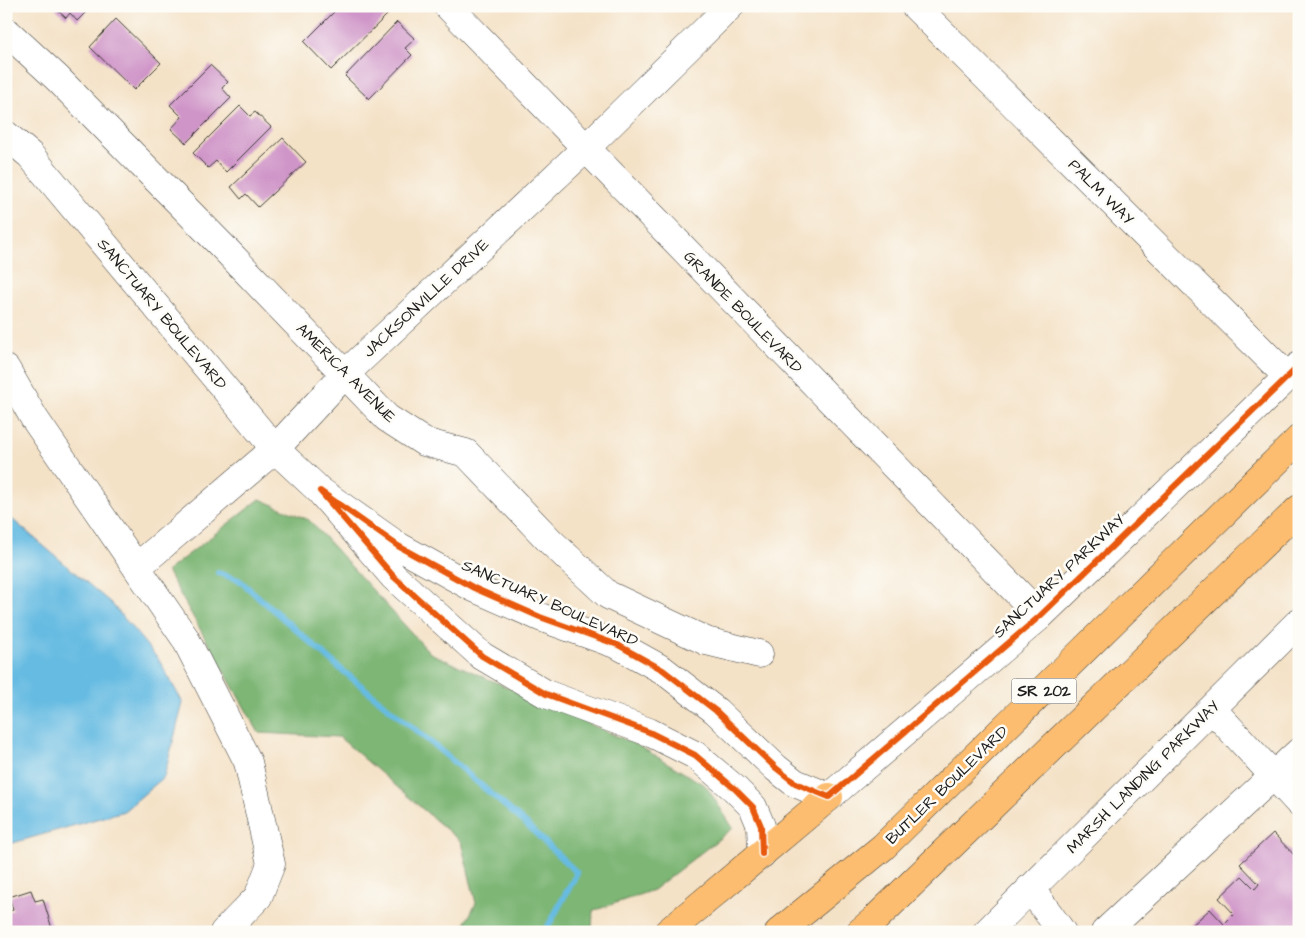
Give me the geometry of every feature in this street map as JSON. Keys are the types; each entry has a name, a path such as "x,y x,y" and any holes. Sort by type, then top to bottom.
{"highway":[{"name":"BUTLER BOULEVARD","path":"780,932 883,847 1299,439"},
{"name":"SR 202","path":"860,932 1299,509"},
{"path":"668,932 829,797"}],"street":[{"name":"GRANDE BOULEVARD","path":"448,6 584,149 1040,616"},
{"name":"JACKSONVILLE DRIVE","path":"137,567 275,449 344,375 584,149 730,6"},
{"name":"PALM WAY","path":"914,6 1293,372"},
{"name":"AMERICA AVENUE","path":"6,31 57,78 387,418 424,442 466,453 550,541 608,595 706,641 759,654"},
{"name":"SANCTUARY BOULEVARD","path":"6,135 30,155 275,449 320,491 394,577 482,656 546,694 649,732 695,755 753,807 761,826 762,854"},
{"path":"6,369 34,418 185,638 248,762 271,864 258,897 224,932"},
{"name":"SANCTUARY PARKWAY","path":"829,797 1040,616 1293,372"},
{"name":"SANCTUARY BOULEVARD","path":"320,491 398,546 474,588 540,617 618,645 663,670 716,711 776,768 795,783 829,797"},
{"name":"MARSH LANDING PARKWAY","path":"987,932 1299,622"},
{"path":"1212,708 1299,803"},
{"path":"1105,932 1299,752"},
{"path":"1030,888 1062,932"}],"green space":[{"path":"260,499 309,520 430,653 639,746 706,786 733,828 653,890 593,911 592,932 461,932 476,903 461,842 339,737 259,733 167,571"}],"water":[{"path":"6,514 112,604 159,660 183,703 164,777 124,811 6,845"}],"building":[{"path":"59,6 92,6 77,21 70,13 66,18 56,9"},
{"path":"340,6 380,6 388,14 331,70 304,42"},
{"path":"116,19 161,63 134,90 90,47"},
{"path":"397,22 415,39 405,48 412,55 369,99 345,76"},
{"path":"210,65 228,82 222,88 231,98 186,143 171,129 182,117 170,105"},
{"path":"240,106 250,116 255,112 271,127 226,172 216,161 208,168 193,153"},
{"path":"283,138 306,162 258,207 246,194 241,199 231,187"},
{"path":"1273,833 1299,860 1299,932 1192,932 1189,928 1210,909 1224,924 1234,914 1219,898 1242,876 1255,889 1259,884 1240,864"},
{"path":"31,890 35,901 43,899 53,932 6,932 6,912 13,910 9,897"}],"waterway":[{"path":"218,573 239,580 342,670 525,823 577,873 545,932"}],"cycle path":[{"path":"762,854 761,826 753,807 695,755 649,732 546,694 482,656 394,577 320,491 398,546 474,588 540,617 618,645 663,670 716,711 776,768 795,783 829,797 1040,616 1299,366"}]}
